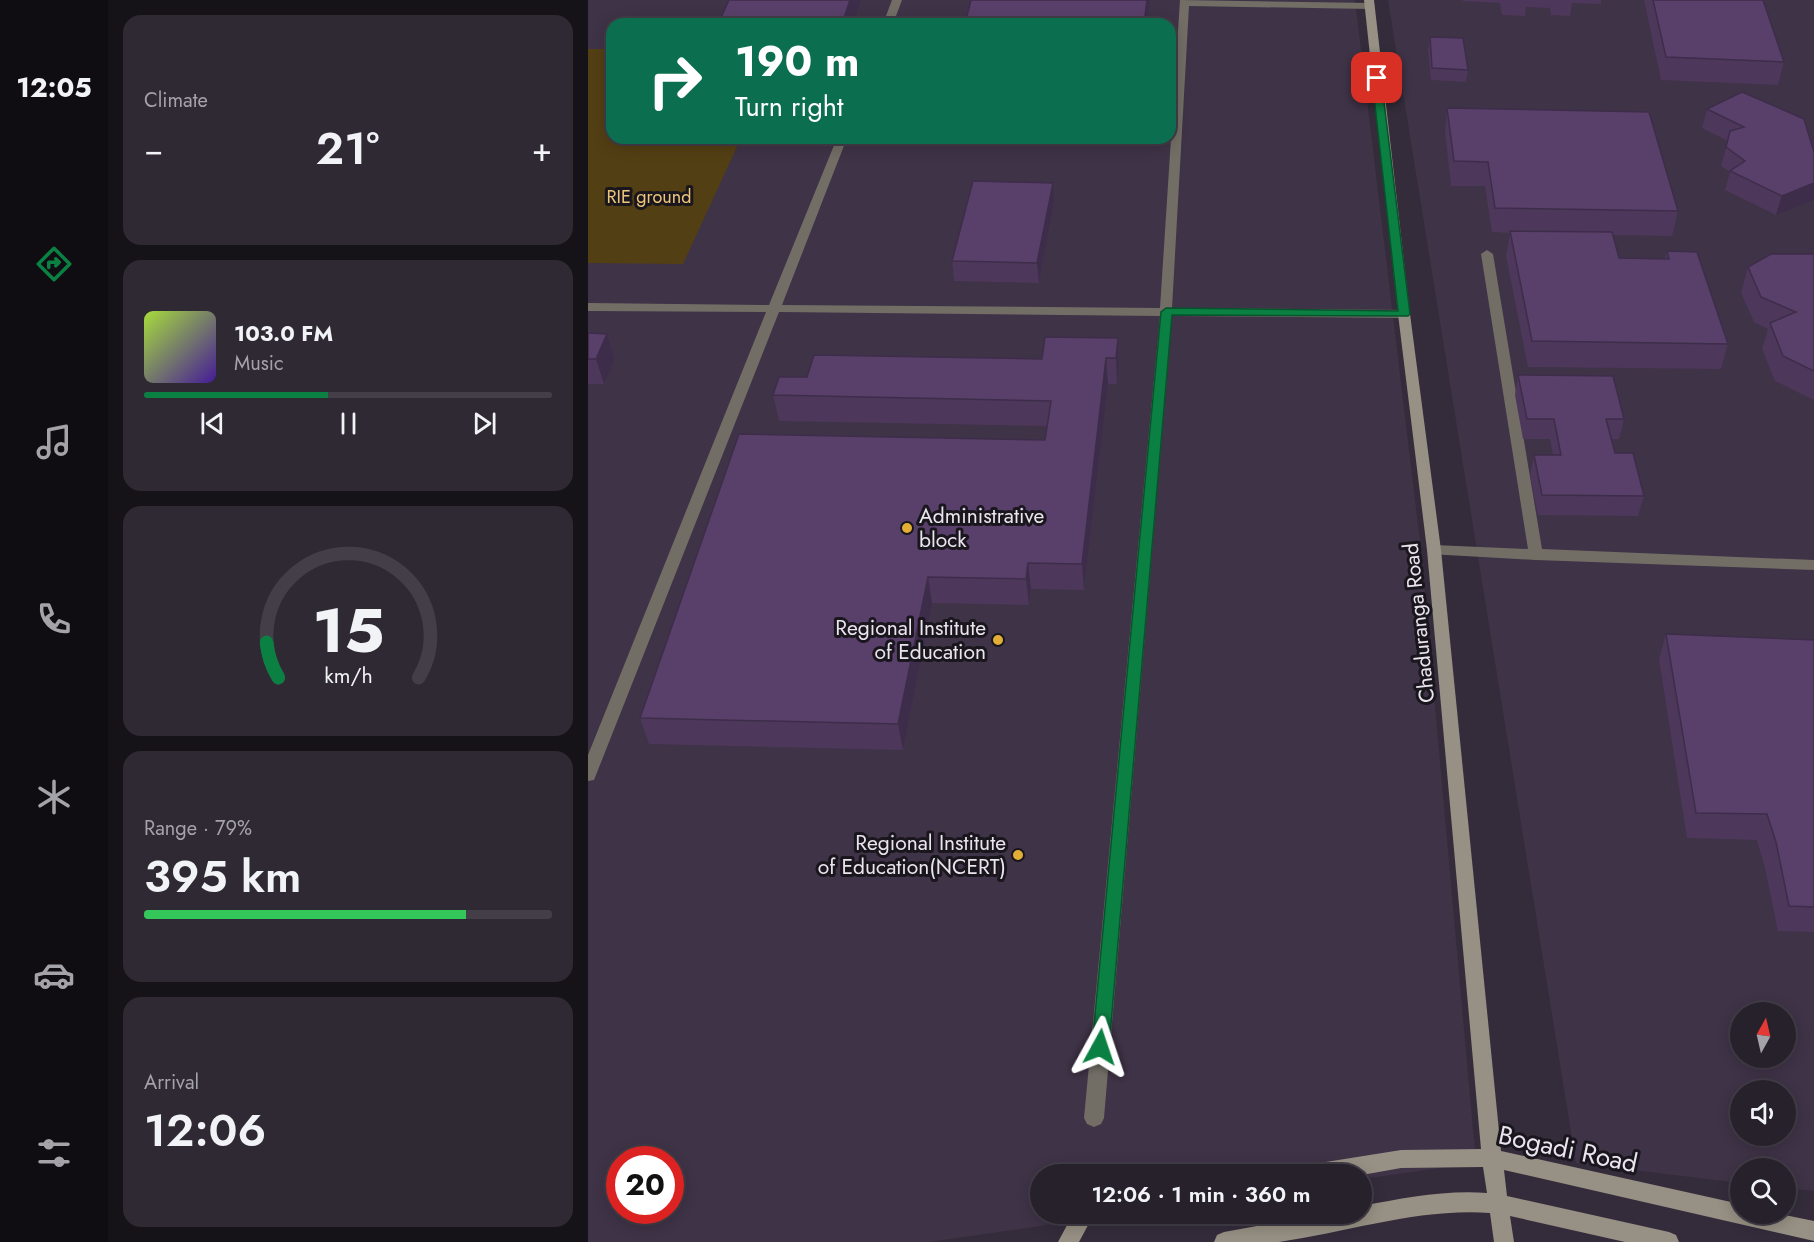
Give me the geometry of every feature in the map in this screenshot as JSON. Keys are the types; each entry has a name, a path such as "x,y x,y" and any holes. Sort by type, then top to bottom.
{"street":[{"name":"Chaduranga Road","path":"1369,3 1404,314 1434,550 1492,1158 1504,1242"},
{"name":"Bogadi Road","path":"1370,1164 1401,1159 1492,1158 1814,1231"},
{"path":"1224,1242 1420,1205 1459,1202 1499,1204 1669,1242"},
{"path":"1068,1242 1078,1224"}],"lane":[{"path":"890,18 897,0"},
{"path":"1094,1118 1166,312 1185,1 1369,3"},
{"path":"588,775 840,144"},
{"path":"1487,254 1536,555"},
{"path":"588,307 1404,314"},
{"path":"1434,550 1814,565"}],"shaded area":[{"name":"Regional Institute of Education","path":"588,0 1355,0 1421,550 1476,1163 1372,1178 1372,1164 1030,1164 1030,1224 1055,1224 929,1242 588,1242"},
{"path":"1388,0 1814,0 1814,1191 1796,1189 1796,1158 1730,1158 1730,1182 1576,1163"}],"green space":[{"name":"RIE ground","path":"588,49 606,49 606,144 738,144 683,264 588,263"}],"building":[{"path":"729,0 850,0 844,18 721,18"},
{"path":"971,0 1147,0 1145,18 966,18"},
{"path":"1653,0 1763,0 1784,62 1666,57"},
{"path":"1430,37 1463,38 1468,70 1432,68"},
{"path":"1742,92 1804,119 1814,152 1814,183 1782,196 1730,171 1745,161 1726,147 1730,131 1744,127 1707,109"},
{"path":"1447,108 1649,112 1678,211 1495,208 1488,162 1454,161"},
{"path":"973,181 1053,183 1037,263 952,261"},
{"path":"1510,231 1612,232 1619,258 1669,259 1667,251 1697,252 1728,344 1532,341"},
{"path":"1771,254 1814,254 1814,371 1783,356 1770,323 1796,312 1761,297 1748,267"},
{"path":"588,333 607,334 596,359 588,359"},
{"name":"Administrative block","path":"1045,337 1118,338 1116,358 1106,358 1082,564 1028,563 1026,579 928,577 898,724 640,718 739,434 1045,440 1051,401 773,395 779,377 807,377 814,355 1042,359"},
{"path":"1518,375 1613,376 1624,419 1606,419 1615,453 1633,453 1644,496 1542,495 1534,455 1561,455 1554,419 1527,419"},
{"path":"1666,634 1814,640 1814,907 1789,906 1776,842 1767,814 1696,813"}],"place":[{"name":"Administrative block","path":"907,528"},
{"name":"Regional Institute of Education","path":"998,640"},
{"name":"Regional Institute of Education(NCERT)","path":"1018,855"}],"route":[{"path":"1100,1047 1166,312 1404,314 1377,78"}]}
